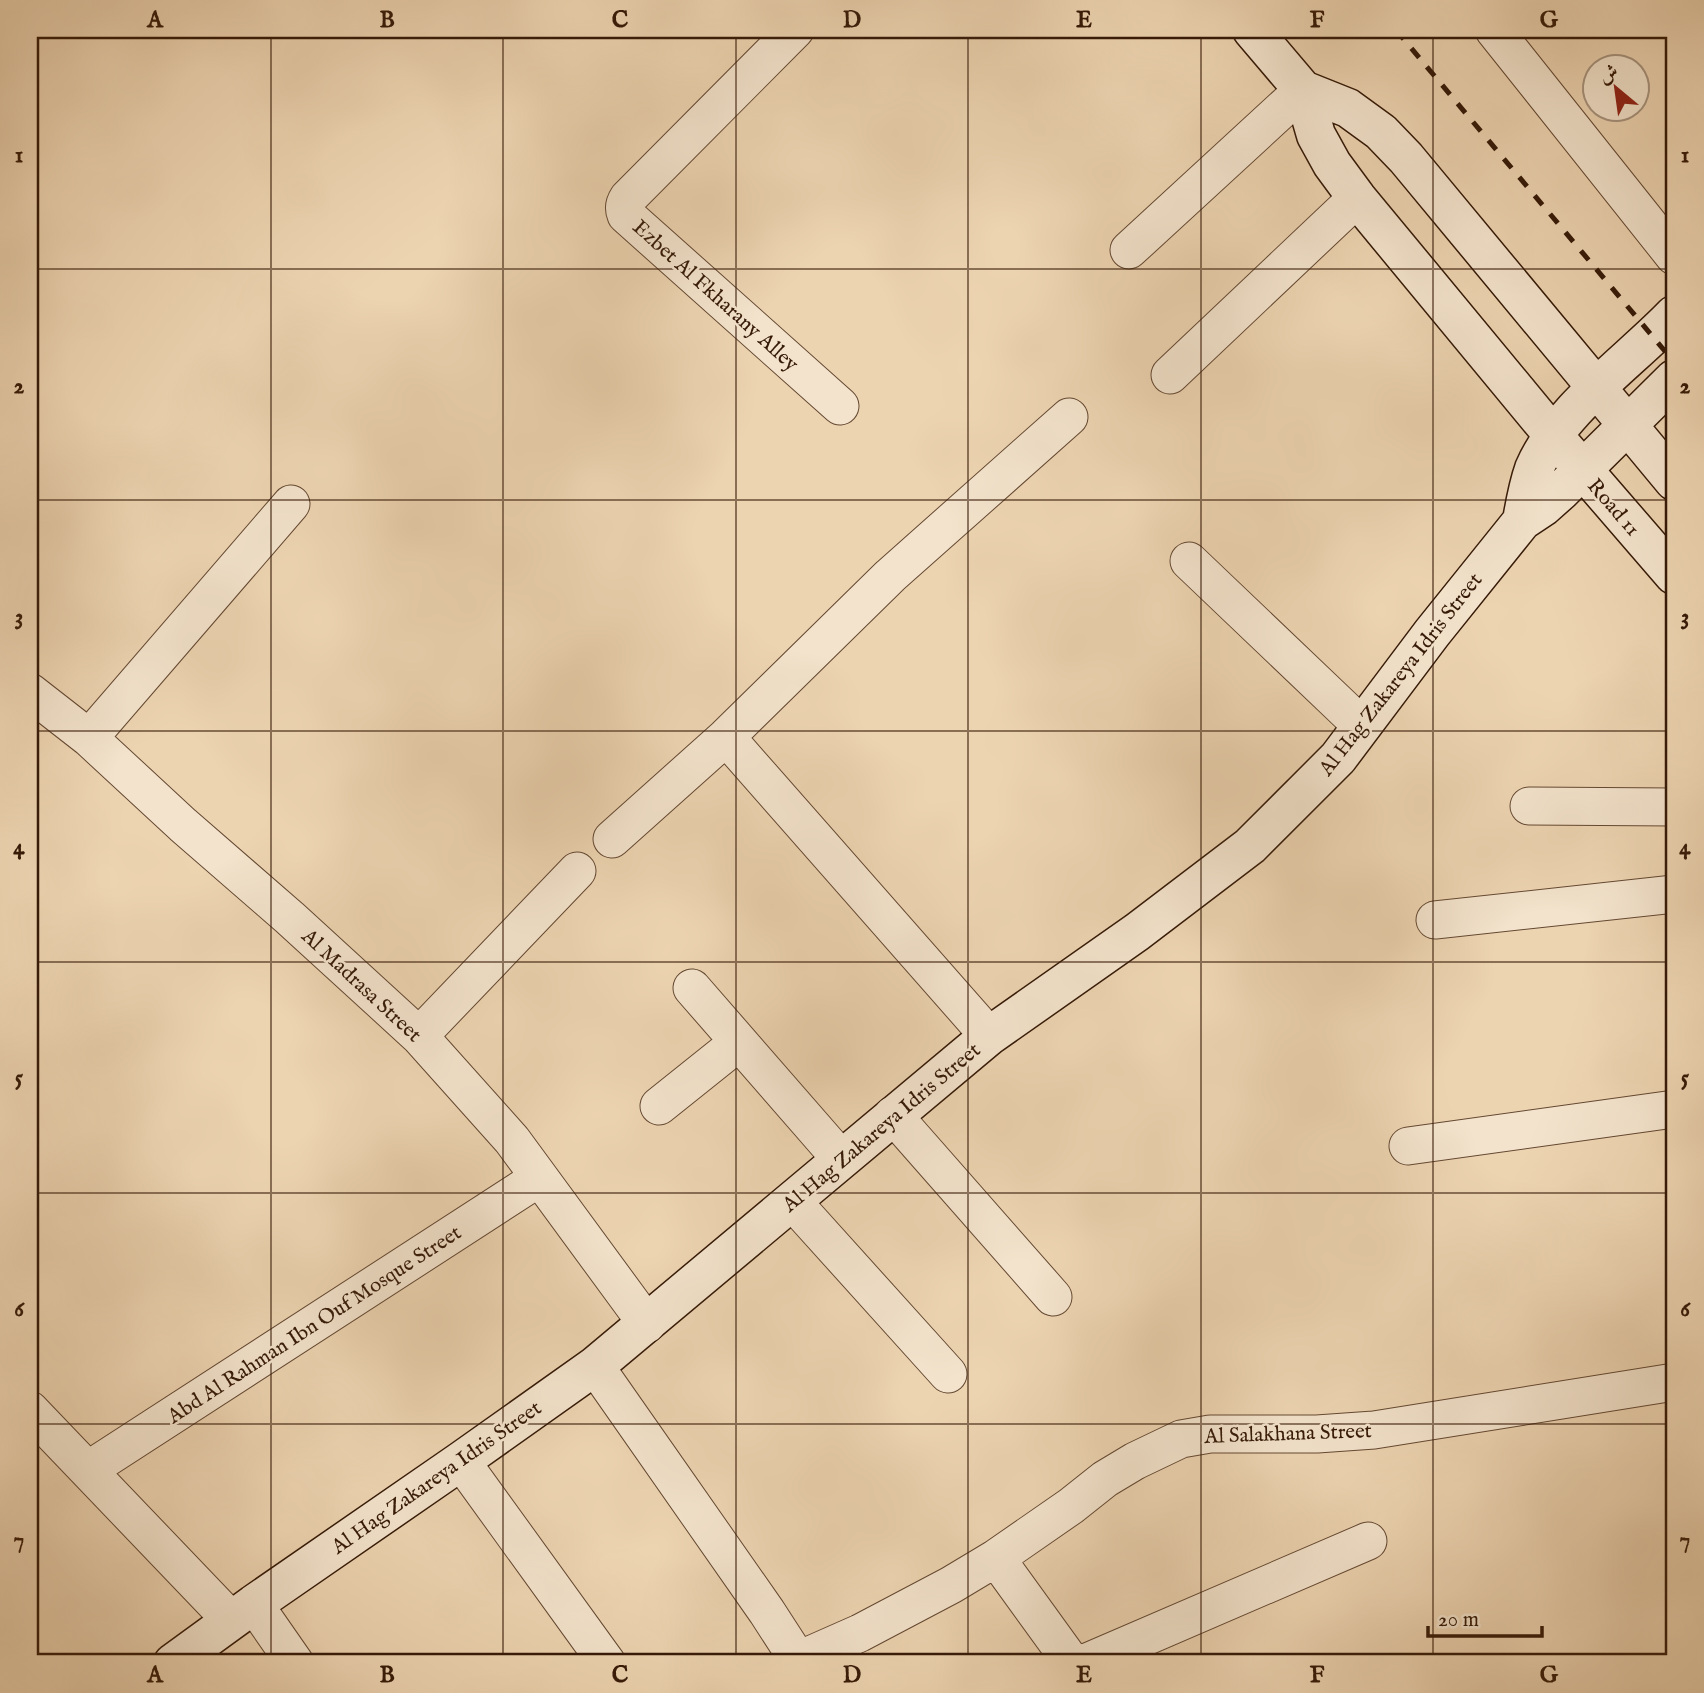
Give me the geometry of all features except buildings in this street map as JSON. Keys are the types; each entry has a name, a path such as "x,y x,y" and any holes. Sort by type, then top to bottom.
{"street":[{"name":"Ezbet Al Fkharany Alley","path":"795,30 628,198 624,209 626,215 840,406"},
{"path":"1252,30 1303,90 1348,108 1381,132 1406,158 1674,481"},
{"path":"1494,30 1674,256"},
{"path":"1129,250 1303,90"},
{"name":"Road 11","path":"1303,90 1316,135 1332,164 1357,198 1582,470 1674,575"},
{"path":"1170,375 1357,198"},
{"name":"Al Hag Zakareya Idris Street","path":"1522,521 1526,495 1535,468 1553,435 1596,388 1674,315"},
{"name":"Al Hag Zakareya Idris Street","path":"173,1663 594,1366 989,1036 1137,932 1250,846 1338,758 1432,633 1522,521 1543,507 1674,379"},
{"path":"612,839 726,737 890,576 1069,416"},
{"path":"89,738 292,504"},
{"path":"1189,561 1362,726"},
{"name":"Al Madrasa Street","path":"30,692 89,738 419,1036 512,1140 647,1324"},
{"path":"726,737 989,1036"},
{"path":"1529,806 1674,807"},
{"path":"419,1036 577,871"},
{"path":"1435,920 1674,894"},
{"path":"692,988 841,1159"},
{"path":"659,1106 738,1042"},
{"path":"1408,1146 1674,1110"},
{"path":"893,1115 1053,1297"},
{"name":"Abd Al Rahman Ibn Ouf Mosque Street","path":"89,1470 539,1178"},
{"path":"792,1201 948,1374"},
{"path":"594,1366 767,1612 797,1662"},
{"name":"Al Salakhana Street","path":"797,1662 904,1611 996,1558 1105,1479 1159,1448 1181,1439 1210,1434 1317,1434 1374,1430 1674,1382"},
{"path":"30,1410 89,1470 295,1663"},
{"path":"461,1461 607,1663"},
{"path":"1085,1663 1367,1541"},
{"path":"996,1558 1072,1663"}],"railway":[{"path":"1396,30 1674,362"}]}
